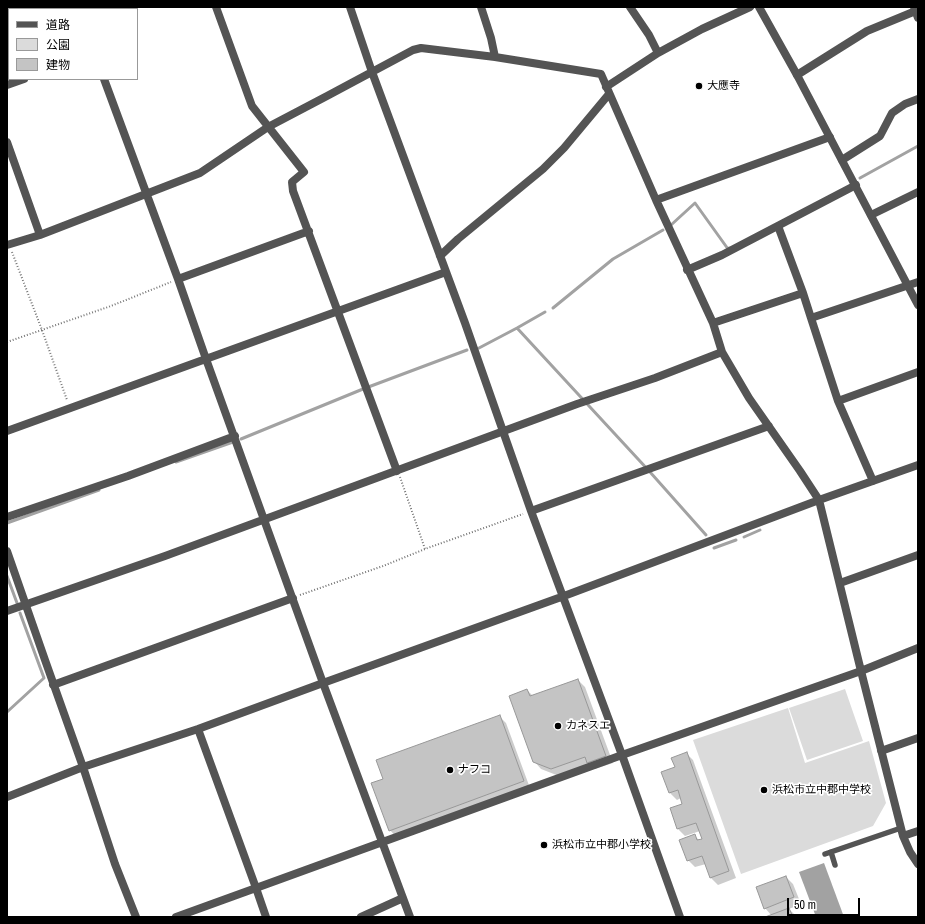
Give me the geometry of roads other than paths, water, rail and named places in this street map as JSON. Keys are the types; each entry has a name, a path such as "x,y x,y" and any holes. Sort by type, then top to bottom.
{"street":[{"path":"216,7 252,106 304,172 292,182 293,191 398,470"},
{"path":"350,7 372,72 446,272 531,511 564,596 680,917"},
{"path":"481,7 491,38 495,57"},
{"path":"630,7 649,35 658,53"},
{"path":"440,256 458,239 543,169 564,148 608,90 658,53 702,29 750,7"},
{"path":"759,7 856,185 918,305"},
{"path":"797,75 867,30 916,12"},
{"path":"8,244 40,235 200,174 268,127 413,50 421,48 495,57 601,74 687,270 713,324 722,352 749,398 819,500 903,836 910,852 918,864"},
{"path":"7,85 21,80"},
{"path":"104,80 235,436 323,683 410,917"},
{"path":"842,160 880,136 892,113 905,104 918,99"},
{"path":"656,200 830,137"},
{"path":"7,142 40,235"},
{"path":"687,270 722,255 856,185"},
{"path":"871,215 918,192"},
{"path":"778,226 803,293 838,401 873,481"},
{"path":"178,279 309,231"},
{"path":"7,431 446,272"},
{"path":"811,318 918,282"},
{"path":"713,324 803,293"},
{"path":"7,611 165,556 577,404 655,378 722,352"},
{"path":"838,401 918,372"},
{"path":"531,511 769,426"},
{"path":"7,517 128,476 235,436"},
{"path":"7,797 83,767 198,729 564,596 819,500 918,465"},
{"path":"7,551 83,767 115,864 136,917"},
{"path":"840,583 918,556"},
{"path":"53,685 293,598"},
{"path":"176,917 622,755 861,671 918,648"},
{"path":"198,729 266,917"},
{"path":"881,751 918,738"},
{"path":"903,836 918,831"},
{"path":"361,917 403,898"}],"lane":[{"path":"835,865 828,853 901,828"}],"waterway":[{"path":"860,178 918,146"},
{"path":"671,225 695,203 728,249 729,248"},
{"path":"553,308 613,259 663,230"},
{"path":"479,348 545,312"},
{"path":"517,328 706,535"},
{"path":"241,439 363,389 467,350"},
{"path":"176,462 233,442"},
{"path":"7,523 99,490"},
{"path":"744,537 760,530"},
{"path":"714,548 736,540"},
{"path":"7,576 17,603"},
{"path":"7,712 44,678 20,613"}],"place":[{"name":"大應寺","path":"699,86"},
{"name":"カネスエ","path":"558,726"},
{"name":"ナフコ","path":"450,770"},
{"name":"浜松市立中郡中学校","path":"764,790"},
{"name":"浜松市立中郡小学校","path":"544,845"}]}
